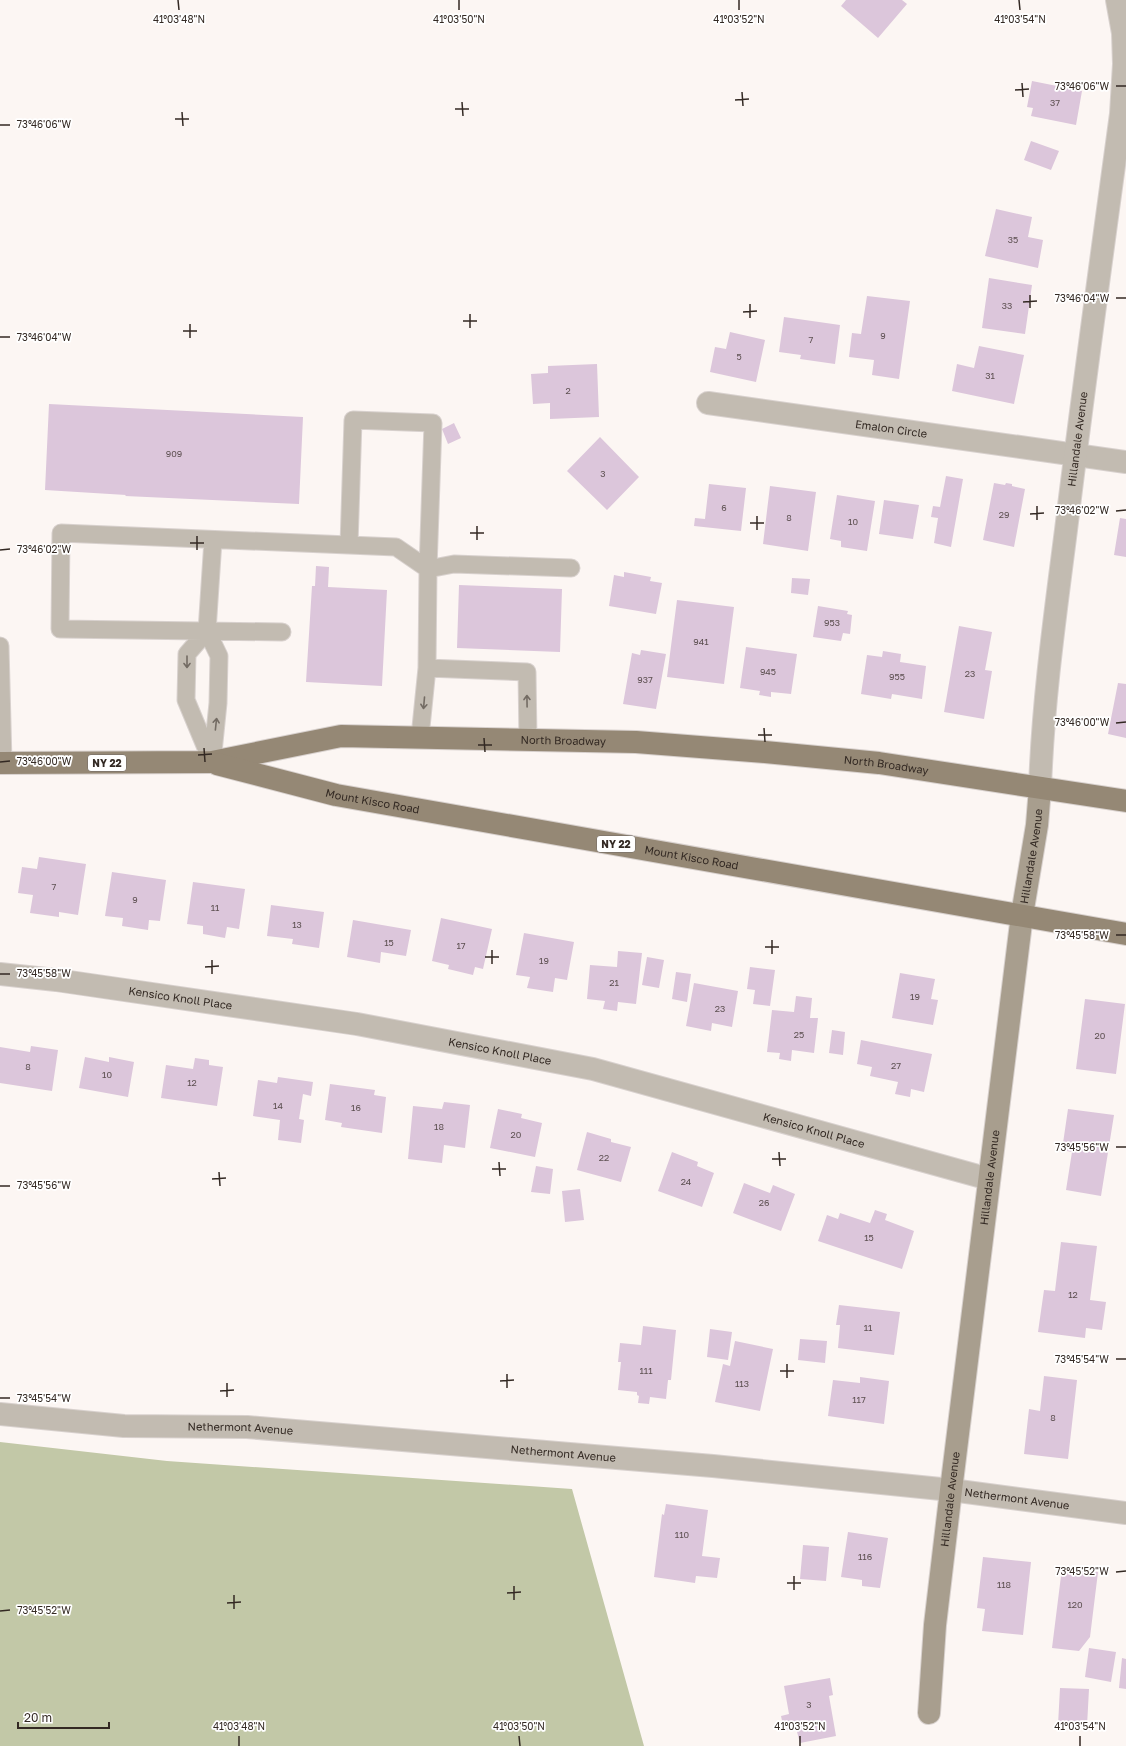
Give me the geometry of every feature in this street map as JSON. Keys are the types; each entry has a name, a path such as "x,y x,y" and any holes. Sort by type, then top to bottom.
{"main road":[{"name":"North Broadway","path":"1,763 212,762 341,736 636,742 879,763 1126,801"},
{"name":"Mount Kisco Road","path":"212,762 336,795 1126,934"}],"street":[{"name":"Hillandale Avenue","path":"929,1713 935,1625 951,1490 1022,915 1037,825 1041,745 1075,456 1124,114 1124,48 1117,0"},
{"name":"Emalon Circle","path":"708,403 1126,462"},
{"name":"Kensico Knoll Place","path":"0,974 56,980 357,1024 593,1069 989,1179"},
{"name":"Nethermont Avenue","path":"0,1414 124,1426 247,1427 713,1466 951,1490 1126,1513"}],"lane":[{"path":"349,545 353,420 433,423 428,569 427,668 420,738"},
{"path":"282,632 60,629 61,533 396,547 428,569 454,564 571,568"},
{"path":"212,540 207,631 219,656 218,703 212,762"},
{"path":"207,631 187,654 186,700 212,762"},
{"path":"0,646 1,763"},
{"path":"427,668 527,672 528,740"}],"green space":[{"path":"0,1442 167,1461 572,1489 644,1746 0,1746"}],"building":[{"path":"846,0 902,0 907,4 878,38 841,6"},
{"path":"1032,81 1082,91 1076,125 1031,116 1033,108 1027,107"},
{"path":"1031,141 1059,151 1051,170 1024,160"},
{"path":"996,209 1032,217 1028,237 1043,240 1038,268 985,256"},
{"path":"989,278 1032,285 1025,334 982,328"},
{"path":"867,296 910,301 899,379 872,375 874,360 849,357 852,333 861,334"},
{"path":"784,317 840,325 835,364 800,359 801,355 779,352"},
{"path":"730,332 765,340 756,382 710,372 715,347 726,349"},
{"path":"979,346 1024,355 1014,404 952,391 957,364 974,368"},
{"path":"597,364 599,417 550,419 550,403 533,404 531,374 548,373 548,366"},
{"path":"49,404 303,417 299,504 125,496 126,495 45,490"},
{"path":"454,423 461,438 448,444 442,429"},
{"path":"600,437 639,477 607,510 567,471"},
{"path":"946,476 963,479 951,547 934,543 938,518 931,517 933,506 940,507"},
{"path":"994,483 1005,485 1006,483 1012,484 1012,486 1025,489 1014,547 983,540"},
{"path":"709,484 746,488 741,531 694,526 695,518 705,519"},
{"path":"770,486 816,492 808,551 763,544"},
{"path":"837,495 875,501 867,551 841,547 841,541 830,539"},
{"path":"884,500 919,505 913,539 879,534"},
{"path":"1120,518 1126,519 1126,557 1114,555"},
{"path":"316,566 329,567 328,587 387,590 382,686 306,682 312,586 315,586"},
{"path":"624,572 651,577 650,581 662,583 656,614 609,606 614,575 624,577"},
{"path":"792,578 810,579 808,595 791,593"},
{"path":"459,585 562,589 560,652 457,648"},
{"path":"677,600 734,607 724,684 667,677"},
{"path":"818,606 848,611 847,614 852,615 850,634 843,633 841,641 813,637"},
{"path":"959,626 992,632 985,670 992,671 984,719 944,712"},
{"path":"746,647 797,654 791,694 771,692 771,697 759,695 760,691 740,688"},
{"path":"641,650 666,654 656,709 623,704 632,653 640,655"},
{"path":"883,651 901,654 900,662 926,666 922,699 892,694 891,699 861,694 867,655 882,657"},
{"path":"1118,683 1126,684 1126,738 1108,734"},
{"path":"39,857 86,864 78,915 59,912 59,917 30,913 33,895 18,893 22,867 37,869"},
{"path":"112,872 166,880 160,921 149,920 148,930 122,926 123,918 105,916"},
{"path":"193,882 245,889 239,929 227,927 225,938 203,934 203,926 187,924"},
{"path":"271,905 324,912 319,948 292,944 293,939 267,936"},
{"path":"441,918 492,929 483,969 475,967 473,975 448,969 449,965 432,961"},
{"path":"353,920 411,930 406,956 381,952 380,963 347,957"},
{"path":"524,933 574,942 567,980 555,978 553,992 527,988 530,977 516,975"},
{"path":"618,951 642,953 636,1004 618,1002 617,1011 603,1009 605,1001 587,999 590,965 617,967"},
{"path":"647,957 664,960 659,988 642,985"},
{"path":"750,967 775,970 770,1006 753,1004 755,990 747,989"},
{"path":"676,972 691,974 687,1002 672,999"},
{"path":"900,973 935,979 931,999 938,1000 933,1025 892,1018"},
{"path":"694,983 738,991 732,1027 712,1023 711,1031 686,1026"},
{"path":"796,996 812,998 810,1018 818,1018 814,1053 792,1050 791,1061 779,1059 780,1053 767,1052 772,1010 794,1012"},
{"path":"1085,999 1125,1004 1116,1074 1076,1069"},
{"path":"832,1030 845,1032 843,1055 829,1053"},
{"path":"861,1040 932,1054 924,1092 911,1089 910,1097 895,1094 898,1082 870,1076 872,1067 857,1064"},
{"path":"31,1046 58,1050 52,1091 0,1083 0,1047 30,1052"},
{"path":"85,1057 109,1062 109,1057 134,1062 128,1097 79,1088"},
{"path":"195,1058 209,1060 209,1065 223,1067 217,1106 161,1098 166,1065 193,1069"},
{"path":"278,1077 313,1082 311,1096 303,1094 299,1119 304,1120 301,1143 278,1140 280,1120 253,1116 258,1080 277,1083"},
{"path":"330,1084 375,1090 374,1095 386,1097 382,1133 341,1127 342,1123 325,1120"},
{"path":"444,1102 470,1105 465,1148 444,1145 442,1163 408,1159 413,1106 442,1109"},
{"path":"498,1109 522,1114 521,1118 542,1123 535,1157 490,1148"},
{"path":"1068,1109 1114,1115 1101,1196 1066,1190 1072,1152 1062,1150"},
{"path":"587,1132 611,1139 611,1142 631,1147 621,1182 577,1170"},
{"path":"672,1152 698,1162 697,1166 714,1173 702,1207 658,1191"},
{"path":"536,1166 553,1169 550,1194 531,1192"},
{"path":"744,1183 770,1193 773,1185 795,1194 781,1231 733,1213"},
{"path":"580,1189 584,1220 565,1222 562,1191"},
{"path":"875,1210 887,1214 885,1220 914,1231 902,1269 818,1241 827,1215 838,1219 840,1213 870,1223"},
{"path":"1061,1242 1097,1246 1090,1300 1106,1302 1102,1330 1086,1328 1085,1338 1038,1332 1044,1290 1055,1291"},
{"path":"839,1305 900,1312 894,1355 838,1348 840,1325 836,1325"},
{"path":"643,1326 676,1330 671,1380 668,1380 666,1399 650,1397 649,1404 638,1403 639,1396 637,1395 637,1392 618,1390 621,1362 618,1362 620,1343 641,1345"},
{"path":"710,1329 732,1332 728,1360 707,1357"},
{"path":"800,1339 827,1341 825,1363 798,1360"},
{"path":"735,1341 773,1349 760,1411 715,1402 723,1364 730,1366"},
{"path":"1044,1376 1077,1380 1068,1459 1024,1454 1029,1409 1040,1411"},
{"path":"860,1377 889,1381 884,1424 828,1416 833,1380 860,1383"},
{"path":"666,1504 708,1510 702,1556 720,1558 717,1578 696,1576 695,1583 654,1577 662,1514 664,1515"},
{"path":"848,1532 888,1538 880,1588 862,1586 862,1580 841,1577"},
{"path":"803,1545 829,1547 826,1581 800,1579"},
{"path":"983,1557 1031,1562 1023,1635 982,1631 985,1609 977,1608"},
{"path":"1062,1568 1098,1572 1090,1637 1079,1651 1052,1648"},
{"path":"1089,1648 1116,1652 1111,1682 1085,1677"},
{"path":"1122,1658 1126,1659 1126,1689 1119,1688"},
{"path":"830,1678 833,1695 829,1696 836,1736 800,1743 796,1728 784,1730 781,1716 789,1714 784,1686"},
{"path":"1060,1688 1089,1689 1087,1726 1058,1725"}]}
